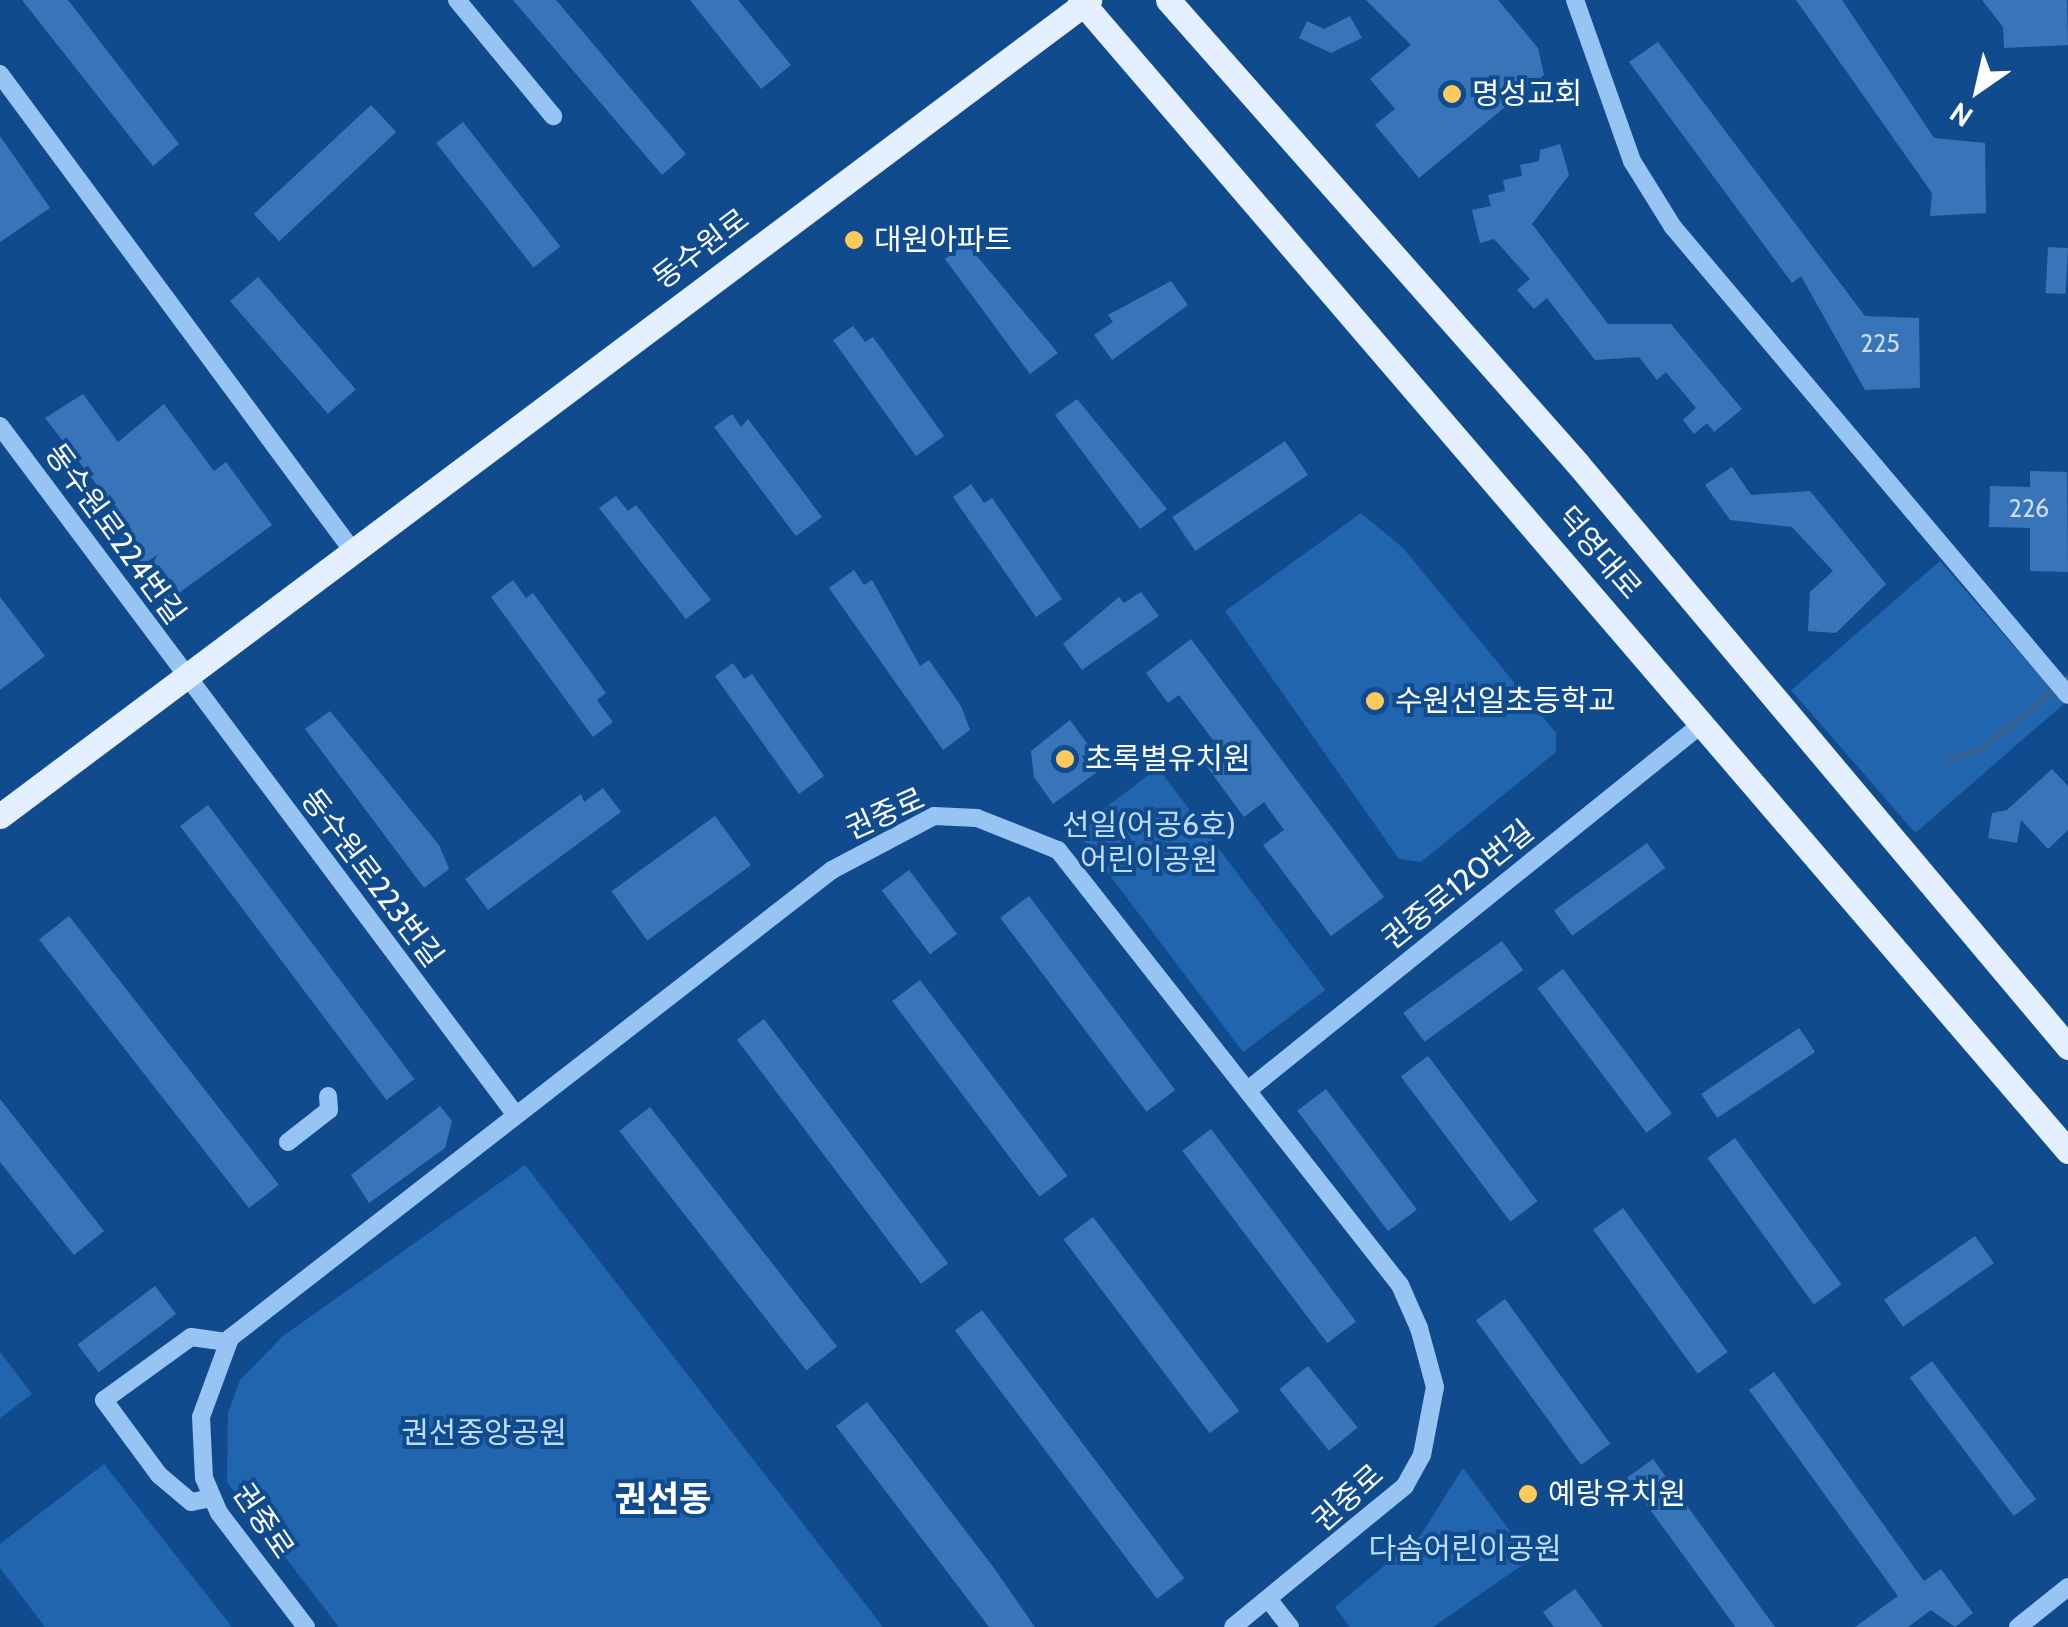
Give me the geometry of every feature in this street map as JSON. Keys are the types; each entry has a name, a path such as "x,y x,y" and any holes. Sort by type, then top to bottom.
{"main road":[{"name":"덕영대로","path":"1168,0 1577,462 2068,1047"},
{"name":"덕영대로","path":"1084,1 2068,1150"},
{"name":"동수원로","path":"0,816 1084,1"}],"street":[{"path":"457,0 553,116"},
{"path":"1575,0 1632,161 1673,227 2068,695"},
{"path":"0,74 352,550"},
{"name":"동수원로224번길","path":"0,426 185,676"},
{"name":"동수원로223번길","path":"185,676 515,1114"},
{"name":"권중로120번길","path":"1248,1090 1703,723"},
{"name":"권중로","path":"306,1627 212,1498 201,1416 228,1342 832,870 934,816 978,818 1058,850 1400,1285 1435,1388 1422,1455 1404,1486 1233,1627"},
{"path":"288,1142 329,1110 328,1096"},
{"path":"212,1498 191,1502 159,1474 104,1400 191,1337 228,1342"},
{"path":"2018,1627 2068,1587"},
{"path":"1269,1600 1290,1627"}],"green space":[{"path":"1361,513 1403,548 1556,733 1556,752 1421,862 1399,859 1225,611"},
{"path":"1940,561 2064,704 1915,833 1791,690"},
{"name":"선일(어공6호) 어린이공원","path":"1158,768 1325,990 1243,1052 1076,830"},
{"name":"권선중앙공원","path":"525,1165 883,1627 339,1627 227,1482 228,1413 240,1380 283,1336"},
{"path":"0,1352 32,1394 0,1418"},
{"path":"104,1464 232,1627 45,1627 0,1568 0,1544"},
{"name":"다솜어린이공원","path":"1463,1468 1531,1559 1433,1627 1350,1627 1335,1607 1420,1536"}],"building":[{"path":"22,0 68,0 179,144 153,166"},
{"path":"513,0 556,0 686,154 662,175"},
{"path":"690,0 738,0 791,65 761,89"},
{"name":"명성교회","path":"1366,0 1498,0 1538,48 1544,75 1419,178 1375,125 1395,109 1370,79 1411,45"},
{"path":"1796,0 1842,0 1934,138 1985,143 1986,213 1930,216 1932,193"},
{"path":"1982,0 2067,0 2068,45 2004,48 2003,27"},
{"path":"1350,16 1362,38 1331,53 1299,38 1307,21 1324,29"},
{"path":"1658,42 1865,316 1919,318 1920,388 1865,390 1801,276 1792,283 1629,62"},
{"path":"371,105 396,132 279,241 254,214"},
{"path":"463,122 560,247 533,267 436,143"},
{"path":"0,136 50,208 0,242"},
{"path":"1560,144 1569,175 1532,224 1608,324 1671,324 1742,409 1714,432 1707,423 1694,434 1683,420 1696,408 1666,372 1657,380 1639,357 1595,360 1547,298 1534,309 1517,290 1530,279 1494,239 1480,243 1472,210 1491,206 1488,195 1505,191 1503,180 1522,176 1520,165 1539,161 1540,150"},
{"path":"966,243 1058,353 1030,374 945,259"},
{"path":"2048,247 2068,248 2066,294 2046,293"},
{"path":"258,277 356,389 328,414 230,301"},
{"path":"1171,281 1188,305 1112,360 1094,335 1113,322 1108,315"},
{"path":"853,326 865,342 873,337 944,436 916,456 833,340"},
{"path":"83,394 118,442 164,404 214,471 226,462 272,525 168,601 120,539 132,530 45,418"},
{"path":"1077,399 1167,509 1140,529 1055,415"},
{"path":"732,414 741,427 748,419 822,517 796,536 714,427"},
{"path":"1285,441 1308,475 1195,551 1172,517"},
{"path":"1732,467 1751,495 1810,491 1886,584 1836,633 1808,631 1810,592 1833,571 1792,527 1730,520 1705,485"},
{"path":"2030,471 2067,472 2068,572 2030,571 2030,528 1989,527 1990,486 2030,487"},
{"path":"971,484 984,503 992,498 1062,599 1036,617 953,497"},
{"path":"616,496 628,511 636,505 711,600 686,619 599,508"},
{"path":"854,570 864,585 872,580 920,666 929,660 961,706 970,730 943,750 829,588"},
{"path":"513,580 526,598 533,593 606,693 597,700 613,722 593,737 491,597"},
{"path":"1141,592 1159,616 1082,670 1063,644 1119,597 1124,603"},
{"path":"0,597 45,656 0,690"},
{"path":"1191,639 1384,897 1331,936 1263,845 1284,830 1264,802 1244,817 1202,760 1219,748 1179,695 1168,703 1146,673"},
{"path":"733,663 744,679 752,674 824,776 799,794 715,676"},
{"path":"330,711 439,845 449,869 424,888 305,729"},
{"name":"초록별유치원","path":"1070,720 1104,767 1053,804 1034,777 1031,751"},
{"path":"2052,769 2068,786 2068,830 2048,849 2021,820 2017,843 1988,838 1992,813 2007,810"},
{"path":"603,788 621,812 488,910 465,879 581,794 584,802"},
{"path":"208,805 414,1079 386,1100 180,826"},
{"path":"715,816 751,865 647,941 611,891"},
{"path":"1647,843 1665,868 1572,936 1554,911"},
{"path":"909,870 957,934 930,954 882,890"},
{"path":"1029,896 1175,1090 1146,1112 1000,918"},
{"path":"69,916 279,1185 249,1208 39,939"},
{"path":"1502,941 1523,970 1424,1042 1403,1013"},
{"path":"1563,969 1672,1114 1646,1133 1537,988"},
{"path":"920,980 1067,1176 1039,1197 892,1001"},
{"path":"764,1019 948,1263 921,1284 737,1039"},
{"path":"1799,1028 1815,1052 1717,1118 1701,1094"},
{"path":"1428,1056 1538,1201 1510,1222 1401,1076"},
{"path":"1326,1089 1417,1210 1388,1231 1297,1111"},
{"path":"0,1099 104,1231 74,1255 0,1162"},
{"path":"440,1106 452,1121 445,1148 369,1203 351,1175"},
{"path":"650,1107 837,1347 806,1371 619,1131"},
{"path":"1211,1129 1356,1321 1327,1343 1182,1151"},
{"path":"1735,1138 1841,1284 1814,1304 1707,1158"},
{"path":"1623,1208 1728,1352 1698,1374 1593,1230"},
{"path":"1093,1217 1239,1411 1210,1433 1063,1239"},
{"path":"1975,1236 1994,1263 1903,1327 1884,1300"},
{"path":"155,1286 176,1314 99,1372 78,1344"},
{"path":"1505,1299 1610,1444 1581,1465 1476,1320"},
{"path":"982,1310 1184,1578 1157,1599 955,1330"},
{"path":"1932,1361 2036,1499 2014,1516 1910,1378"},
{"path":"1308,1366 1358,1427 1329,1451 1279,1389"},
{"path":"1774,1372 1924,1581 1941,1569 1973,1613 1955,1627 1931,1610 1908,1627 1855,1627 1898,1596 1749,1390"},
{"path":"867,1402 1035,1627 989,1627 836,1426"},
{"path":"1653,1459 1775,1627 1736,1627 1627,1478"},
{"path":"1575,1589 1603,1627 1554,1627 1543,1612"}],"waterway":[{"path":"1950,758 1981,750 2068,678"}],"place":[{"name":"명성교회","path":"1452,94"},
{"name":"대원아파트","path":"854,240"},
{"name":"수원선일초등학교","path":"1375,701"},
{"name":"초록별유치원","path":"1065,759"},
{"name":"예랑유치원","path":"1528,1494"}],"district":[{"name":"권선동","path":"663,1499"}]}
